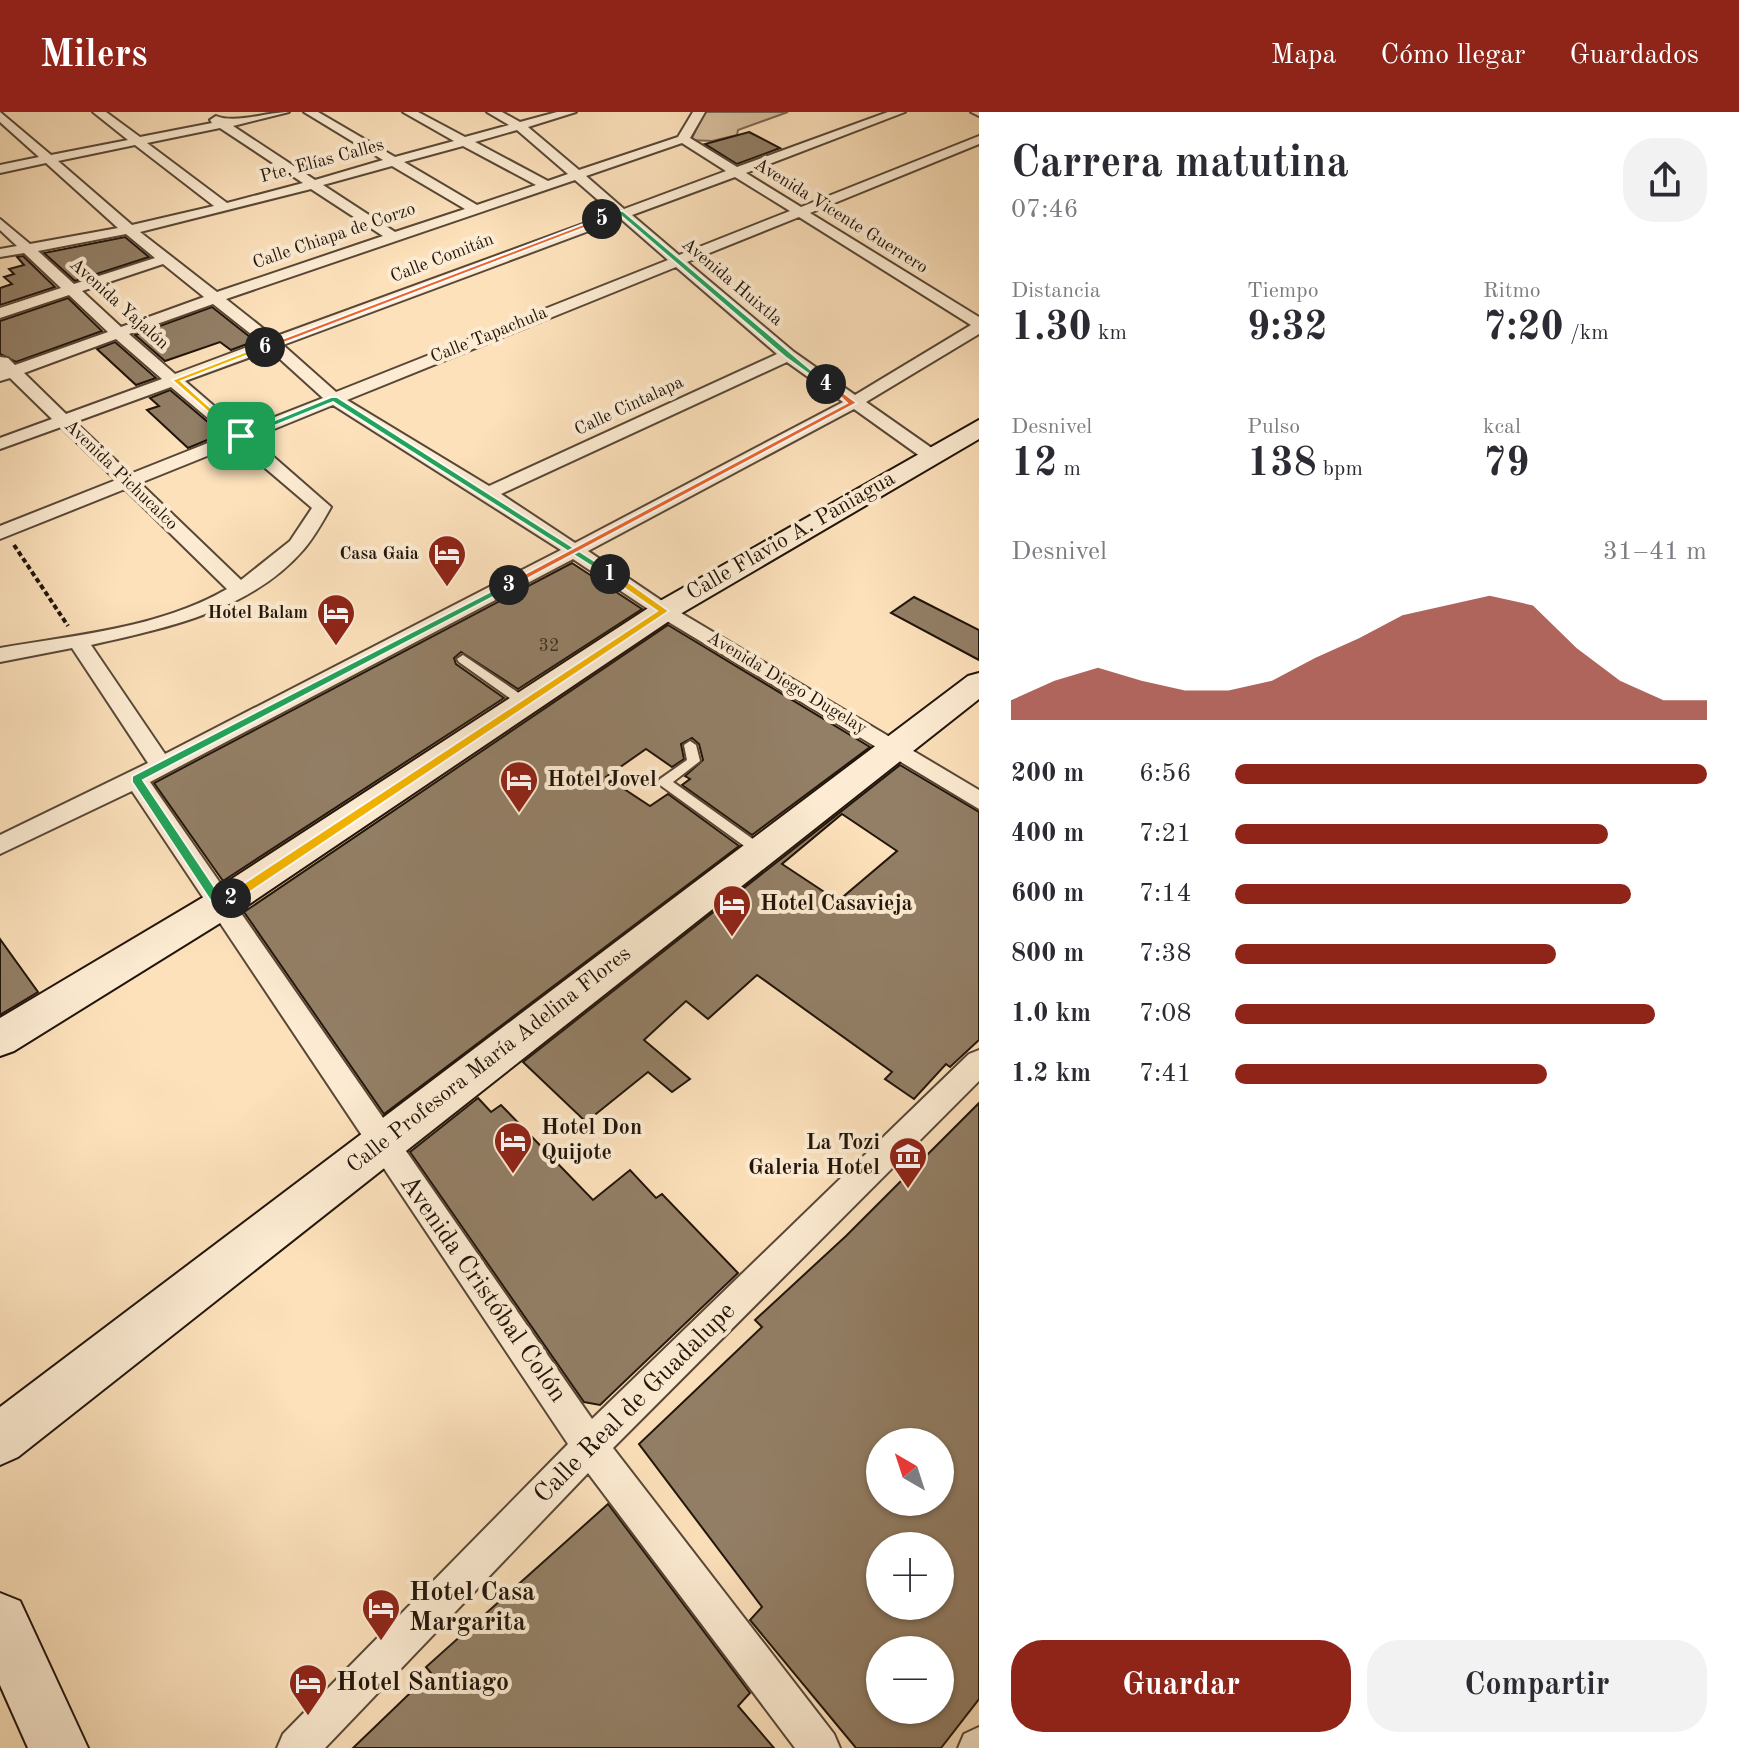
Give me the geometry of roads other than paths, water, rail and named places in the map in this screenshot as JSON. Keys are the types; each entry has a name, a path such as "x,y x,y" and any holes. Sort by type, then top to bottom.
{"street":[{"path":"99,112 224,207"},
{"path":"204,112 393,237"},
{"path":"0,169 135,139 283,112"},
{"path":"310,112 475,209"},
{"path":"409,112 546,185"},
{"name":"Avenida Huixtla","path":"493,112 519,126 788,355 930,455"},
{"name":"Pte. Elías Calles","path":"0,253 129,230 224,207 570,112"},
{"path":"683,139 699,112"},
{"name":"Calle Comitán","path":"0,444 621,212 899,112"},
{"name":"Avenida Diego Dugelay","path":"0,116 51,157 129,230 273,344 334,399 488,493 664,611 893,746 979,801"},
{"name":"Avenida Vicente Guerrero","path":"683,139 979,326"},
{"name":"Calle Chiapa de Corzo","path":"6,374 215,298 683,139"},
{"name":"Calle Tapachula","path":"2,530 979,140"},
{"name":"Avenida Yajalón","path":"0,223 118,333 322,507 308,531 280,563 242,592"},
{"path":"0,313 165,259"},
{"path":"0,845 148,772 576,550 853,403 979,326"},
{"name":"Calle Cintalapa","path":"488,493 788,355"},
{"name":"Avenida Pichucalco","path":"0,358 6,374 64,421 242,592"},
{"name":"Calle Flavio A. Paniagua","path":"0,1039 220,905 664,611 979,428"},
{"path":"0,655 145,625 242,592"},
{"name":"Avenida Cristóbal Colón","path":"77,640 220,905 590,1446 820,1748"},
{"name":"Calle Profesora María Adelina Flores","path":"0,1439 893,746 979,683"},
{"name":"Calle Real de Guadalupe","path":"297,1748 590,1446 979,1062"},
{"path":"0,1621 58,1748"}],"lane":[{"path":"463,659 525,703"},
{"path":"690,745 694,761 664,782 759,850"}],"place":[{"name":"Casa Gaia","path":"447,588"},
{"name":"Hotel Balam","path":"336,647"},
{"name":"Hotel Jovel","path":"519,814"},
{"name":"Hotel Casavieja","path":"732,938"},
{"name":"Hotel Don Quijote","path":"513,1175"},
{"name":"La Tozi Galeria Hotel","path":"908,1190"},
{"name":"Hotel Casa Margarita","path":"381,1642"},
{"name":"Hotel Santiago","path":"308,1717"}]}
